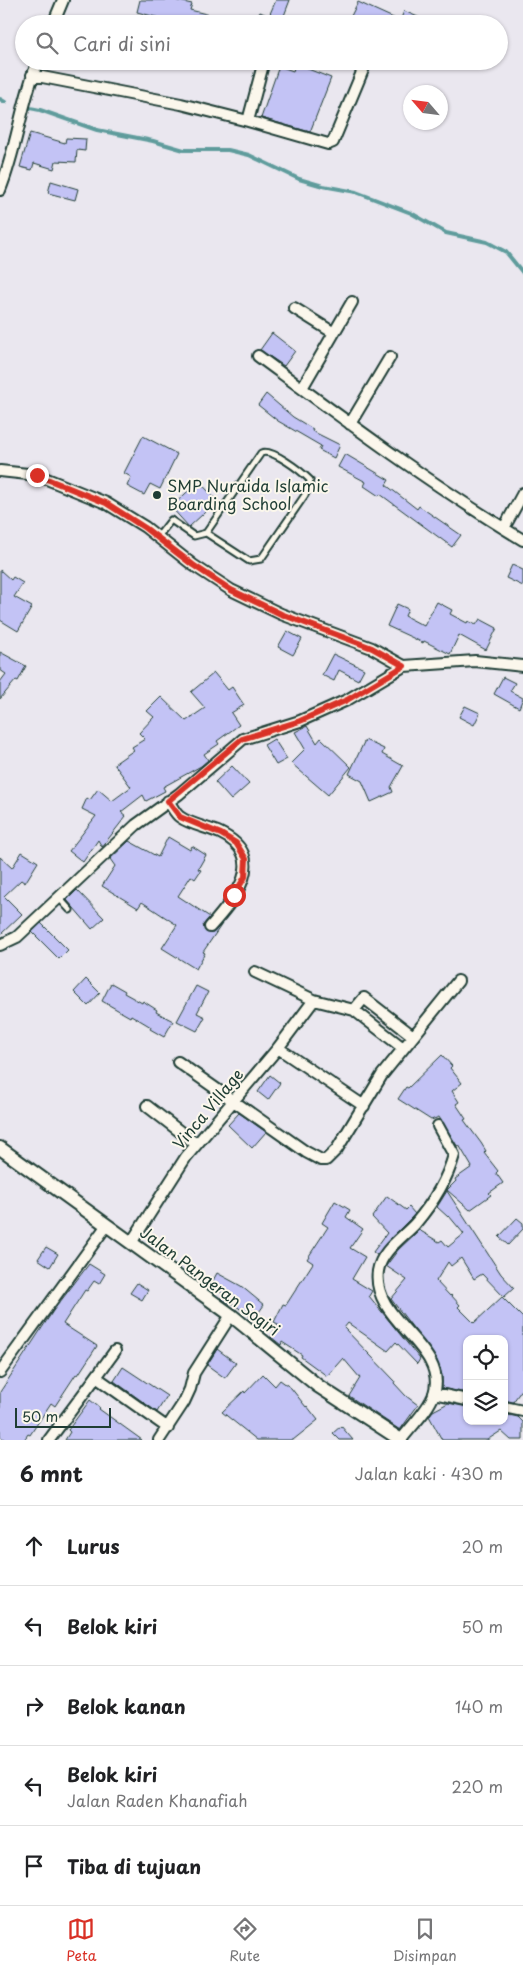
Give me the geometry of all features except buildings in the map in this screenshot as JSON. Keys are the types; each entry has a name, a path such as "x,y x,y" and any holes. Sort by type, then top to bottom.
{"street":[{"path":"56,15 62,0"},
{"path":"0,190 13,154 27,91 34,70"},
{"path":"248,121 262,70"},
{"path":"32,75 181,104 328,144 333,142 363,70"},
{"path":"302,388 352,302"},
{"path":"294,308 334,333"},
{"path":"258,356 427,480 523,540"},
{"path":"350,424 390,357"},
{"path":"0,471 37,475 106,503 145,528 198,569 231,590 281,614 372,648 404,666"},
{"path":"504,528 523,493"},
{"path":"0,945 17,937 136,825 168,801 242,739 300,721 347,700 404,666 475,660 522,664"},
{"path":"168,801 180,817 221,834 236,843 246,859 245,877 224,911 210,927"},
{"path":"255,972 314,1000 354,1010 402,1048"},
{"path":"178,1062 306,1152 321,1160 330,1158 382,1075 458,981"},
{"path":"354,1010 364,998 413,1036"},
{"name":"Vinca Village","path":"132,1243 186,1157 235,1101 314,1000"},
{"path":"278,1048 364,1106"},
{"path":"147,1106 196,1144"},
{"path":"401,1440 430,1402 436,1384 433,1370 425,1354 386,1306 379,1293 377,1279 381,1261 387,1251 427,1209 449,1174 454,1155 438,1126"},
{"name":"Jalan Pangeran Sogiri","path":"0,1148 231,1315 318,1386 401,1440"},
{"path":"0,1372 107,1225"},
{"path":"159,1440 184,1402 194,1373 231,1315"},
{"path":"49,1440 115,1351"},
{"path":"96,1377 168,1428"},
{"path":"434,1393 463,1399"},
{"path":"508,1408 523,1411"}],"lane":[{"path":"157,538 171,520 194,536 206,533 264,451 271,453 303,473 310,480 305,495 261,559 249,561 206,533"},
{"path":"59,898 70,910"}],"waterway":[{"path":"0,99 5,102"},
{"path":"25,107 40,110 97,130 153,141 184,150 228,150 249,155 299,179 356,192 411,213 446,233 487,242 506,252 523,273"}],"place":[{"name":"SMP Nuraida Islamic Boarding School","path":"157,495"}],"route":[{"path":"37,475 106,503 145,528 209,577 231,590 281,614 356,640 404,666 347,700 300,721 242,739 179,794 168,801 180,817 221,834 236,843 246,859 245,877 234,895"}]}
